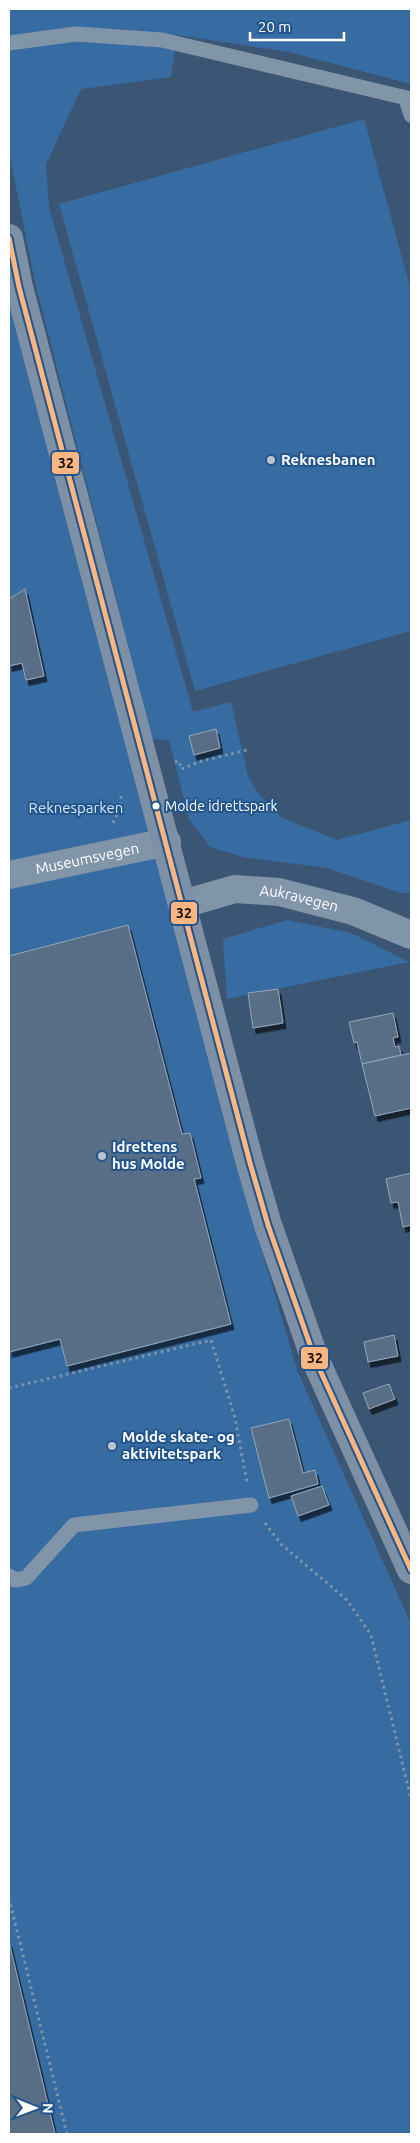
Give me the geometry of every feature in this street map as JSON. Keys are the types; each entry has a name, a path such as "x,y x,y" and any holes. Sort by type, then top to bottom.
{"main road":[{"path":"9,238 19,287 268,1225 315,1359 411,1570"}],"street":[{"name":"Museumsvegen","path":"9,875 167,842"},
{"name":"Aukravegen","path":"183,904 234,889 279,892 353,911 411,935"}],"lane":[{"path":"9,43 76,34 162,40 408,99 411,116"},
{"path":"9,1576 15,1580 26,1578 74,1525 251,1505"}],"path":[{"path":"179,761 181,769 247,750"},
{"path":"9,1388 211,1340 235,1418 251,1505 281,1544 347,1600 372,1635 411,1799"},
{"path":"9,1898 67,2134"}],"green space":[{"path":"9,9 411,9 411,84 289,52 177,35 171,77 81,89 46,164 49,207 193,712 231,702 248,776 257,792 282,818 337,840 411,820 411,893 401,893 327,868 243,857 210,847 189,819 169,740 152,739 35,282 9,152"},
{"name":"Reknesbanen","path":"364,119 411,290 411,631 195,691 59,204"},
{"name":"Molde idrettspark","path":"9,285 238,1169 297,1370 411,1624 411,2134 9,2134"},
{"path":"287,920 351,933 409,962 227,999 223,939"}],"building":[{"path":"25,589 44,676 26,680 22,663 9,666 9,599"},
{"path":"216,729 220,748 194,755 189,736"},
{"name":"Idrettens hus Molde","path":"128,925 182,1134 190,1133 201,1178 194,1179 231,1324 67,1366 60,1339 9,1352 9,956"},
{"path":"278,989 283,1023 253,1028 248,993"},
{"path":"393,1013 398,1037 393,1038 395,1047 399,1046 401,1055 362,1064 357,1042 354,1043 349,1022"},
{"path":"411,1053 411,1108 375,1116 362,1064"},
{"path":"411,1173 411,1225 403,1227 398,1202 391,1203 386,1179"},
{"path":"394,1335 398,1356 368,1362 364,1342"},
{"path":"389,1384 395,1399 369,1409 363,1393"},
{"path":"289,1419 303,1473 315,1470 318,1484 269,1498 251,1428"},
{"path":"322,1486 329,1505 298,1516 291,1496"},
{"path":"9,1942 55,2134 9,2134"}],"transit line":[{"name":"32","path":"9,238 19,287 268,1225 315,1359 411,1570"}],"place":[{"name":"Reknesbanen","path":"271,460"},
{"name":"Molde idrettspark","path":"156,806"},
{"name":"Idrettens hus Molde","path":"102,1156"},
{"name":"Molde skate- og aktivitetspark","path":"112,1446"}],"park label":[{"name":"Reknesparken","path":"76,808"}]}
